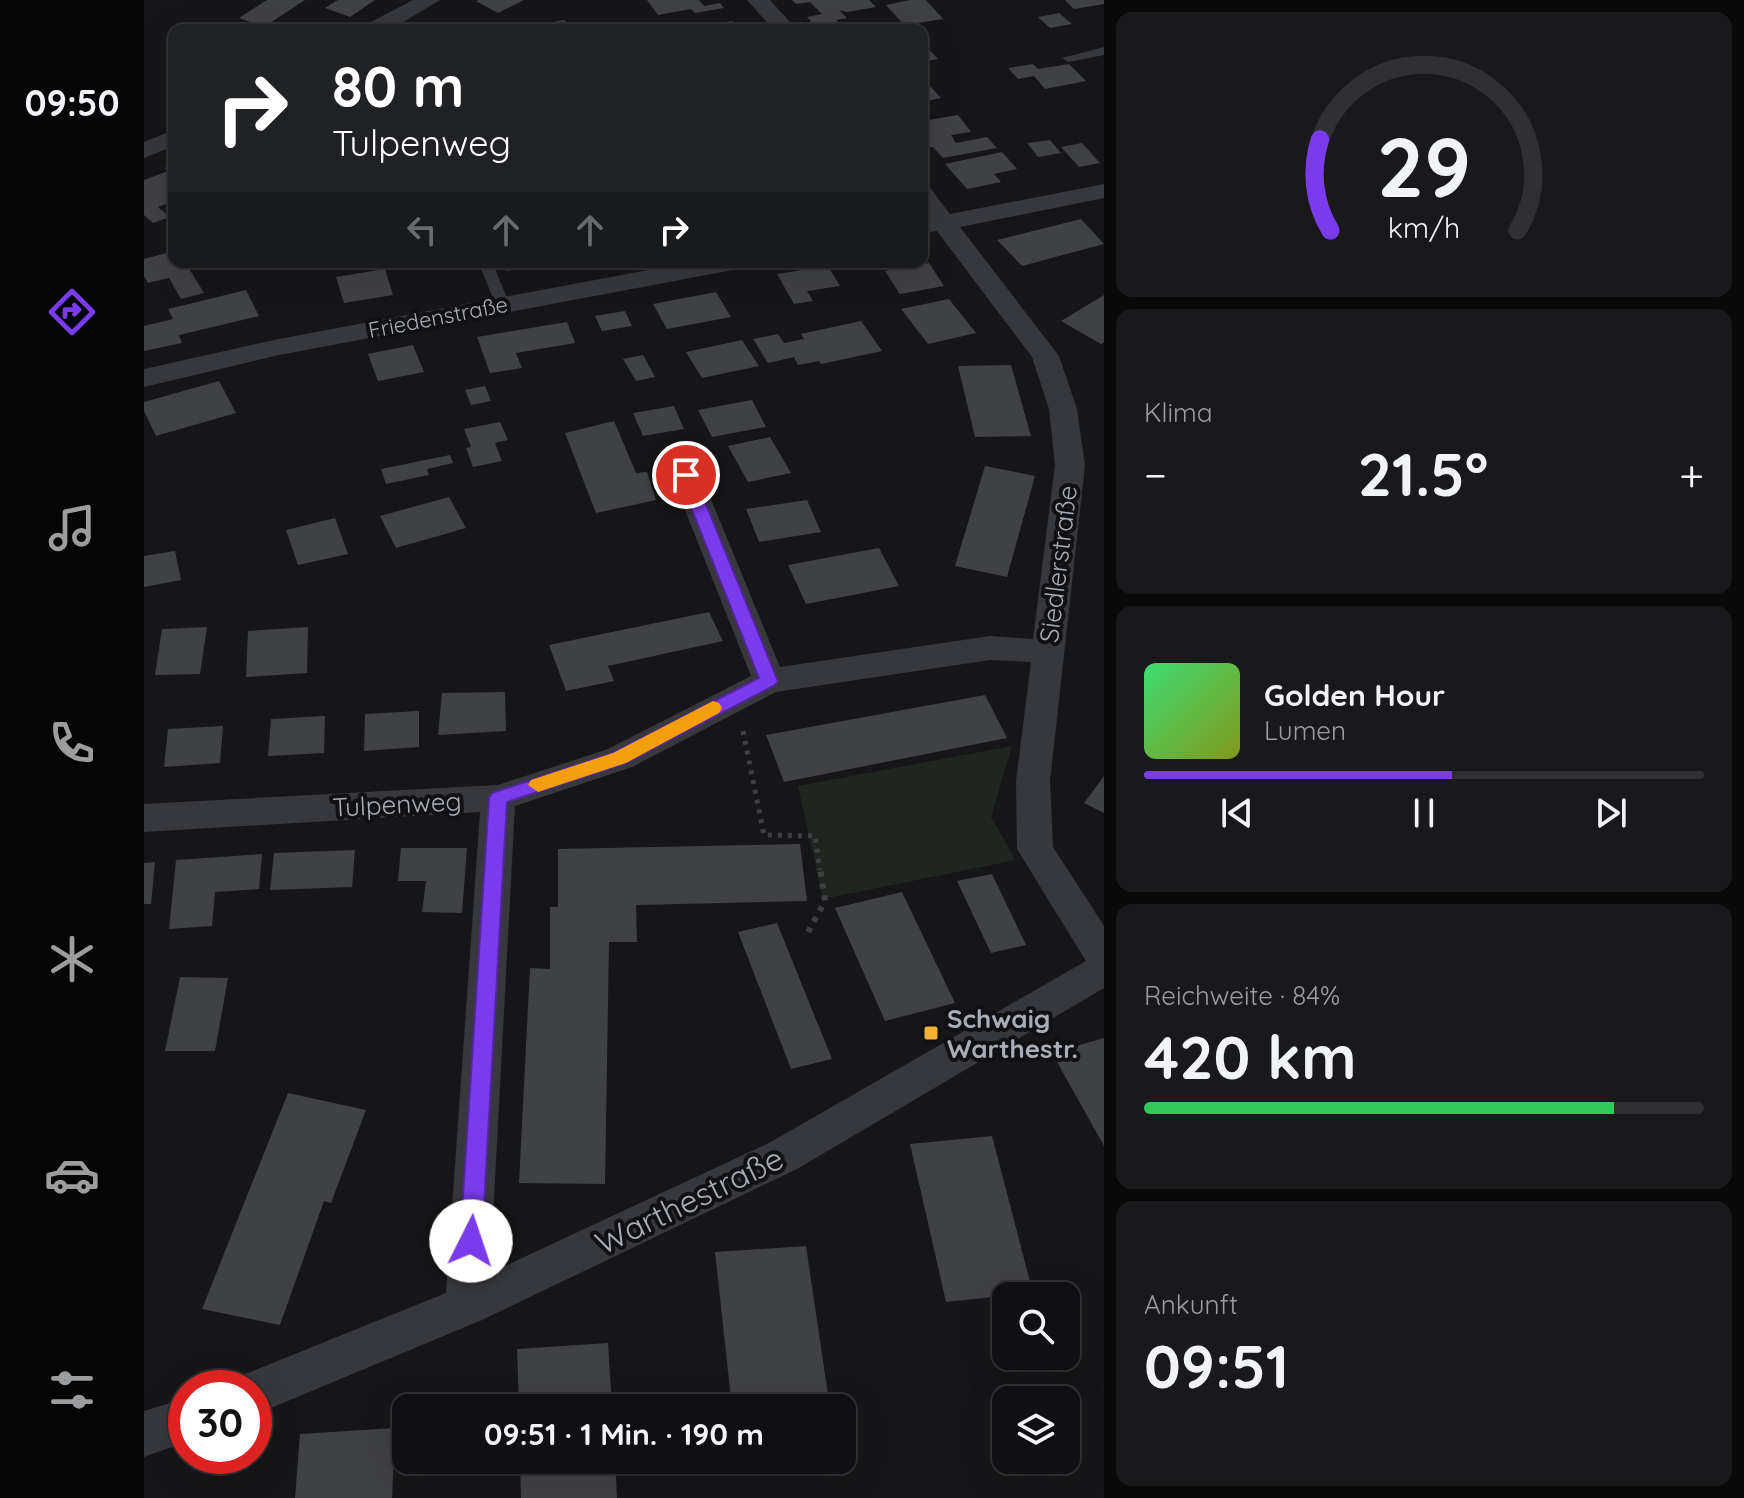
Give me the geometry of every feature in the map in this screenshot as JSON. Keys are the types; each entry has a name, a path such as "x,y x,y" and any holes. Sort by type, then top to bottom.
{"street":[{"path":"384,24 429,0"},
{"path":"758,0 780,24"},
{"path":"144,151 168,140"},
{"path":"933,225 1104,191"},
{"name":"Siedlerstraße","path":"933,225 1045,356 1063,409 1070,465 1033,781 1035,849 1104,957"},
{"name":"Friedenstraße","path":"144,378 279,347 701,268"},
{"path":"686,475 769,681"},
{"name":"Tulpenweg","path":"144,818 498,798 620,758 769,681 990,648 1047,652"},
{"path":"467,1305 498,798"},
{"name":"Warthestraße","path":"272,1386 467,1305 783,1156 1104,969"},
{"path":"144,1434 168,1426"}],"lane":[{"path":"1068,58 1104,51"},
{"path":"488,268 503,305"}],"path":[{"path":"736,696 764,835 815,836 825,901 808,932"}],"shaded area":[{"path":"1012,746 991,817 1016,860 823,899 798,786"}],"building":[{"path":"267,0 305,0 269,24 256,24 239,18"},
{"path":"338,0 375,0 350,17 325,8"},
{"path":"524,0 498,13 476,1"},
{"path":"647,0 699,0 704,6 720,3 724,8 695,13 691,9 658,15"},
{"path":"792,0 869,0 876,7 847,12 839,10 847,18 836,20 840,24 813,24 807,17 822,14 810,2 796,4"},
{"path":"926,0 943,19 903,24 886,5"},
{"path":"1065,0 1104,0 1104,4 1074,9"},
{"path":"1059,13 1072,24 1050,28 1038,17"},
{"path":"564,20 568,24 549,24"},
{"path":"928,48 938,59 928,61"},
{"path":"1033,64 1038,69 1069,64 1086,81 1045,89 1034,76 1018,79 1008,68"},
{"path":"931,87 941,98 928,101 928,88"},
{"path":"958,115 971,132 951,135 956,143 987,137 997,148 943,158 933,147 928,147 928,120"},
{"path":"1050,140 1061,153 1038,157 1027,143"},
{"path":"1082,143 1100,163 1079,167 1061,147"},
{"path":"1002,152 1017,169 994,174 1001,182 967,189 945,164"},
{"path":"168,171 168,203 158,207 168,218 153,223 144,215 144,180"},
{"path":"1081,219 1104,244 1022,266 997,240"},
{"path":"168,253 168,268 189,268 204,293 181,299 169,278 148,283 144,276 144,259"},
{"path":"928,263 944,286 900,294 885,271 928,268"},
{"path":"829,268 840,286 807,291 813,301 794,304 777,274"},
{"path":"385,269 393,295 344,303 336,277"},
{"path":"246,290 259,316 179,335 182,343 144,351 144,326 173,319 168,309"},
{"path":"716,292 731,317 667,329 653,304"},
{"path":"1104,295 1104,342 1101,344 1061,321"},
{"path":"949,299 976,333 928,344 901,309"},
{"path":"625,311 632,326 602,331 595,316"},
{"path":"861,321 882,351 821,364 819,361 798,365 794,357 768,363 753,339 778,334 784,343 804,339 801,334"},
{"path":"567,322 575,343 516,353 522,368 490,373 477,337"},
{"path":"742,340 759,366 702,378 686,352"},
{"path":"413,345 424,372 378,381 368,354"},
{"path":"643,355 655,377 636,381 623,359"},
{"path":"1011,365 1031,436 975,437 958,366"},
{"path":"219,381 236,413 156,436 144,411 144,402"},
{"path":"485,386 491,401 471,405 465,390"},
{"path":"752,400 766,427 712,437 698,410"},
{"path":"674,406 684,429 643,436 633,413"},
{"path":"614,421 636,473 647,472 656,500 596,513 565,433"},
{"path":"500,422 508,440 495,443 502,461 473,467 466,448 471,447 464,429"},
{"path":"770,437 791,473 748,482 728,446"},
{"path":"450,455 453,463 427,469 429,475 386,484 381,469"},
{"path":"985,466 1035,476 1007,577 955,566"},
{"path":"449,497 466,528 396,548 380,516"},
{"path":"807,500 821,532 759,542 746,509"},
{"path":"335,518 348,554 298,565 286,530"},
{"path":"879,548 899,586 806,604 788,565"},
{"path":"175,551 181,580 144,587 144,556"},
{"path":"709,612 723,641 608,666 614,681 566,691 549,645"},
{"path":"207,627 200,674 155,675 162,629"},
{"path":"308,627 307,673 246,677 248,631"},
{"path":"505,692 506,731 438,735 442,693"},
{"path":"985,695 1007,738 784,782 766,735"},
{"path":"419,711 419,747 364,751 365,714"},
{"path":"325,716 324,753 268,756 271,719"},
{"path":"223,726 220,763 164,767 168,729"},
{"path":"1104,776 1104,813 1084,803"},
{"path":"800,844 807,901 636,905 637,942 609,942 605,1184 519,1183 530,968 550,969 550,907 558,907 558,849"},
{"path":"401,848 467,848 462,913 422,912 426,881 398,881"},
{"path":"355,850 352,887 270,890 274,853"},
{"path":"262,854 259,889 215,892 212,926 169,929 176,860"},
{"path":"155,862 151,904 144,904 144,863"},
{"path":"992,874 1026,945 991,953 957,881"},
{"path":"902,892 955,1003 885,1021 835,908"},
{"path":"777,923 832,1059 791,1069 738,932"},
{"path":"180,977 228,978 215,1051 165,1051"},
{"path":"1104,1038 1104,1146 1052,1053"},
{"path":"288,1093 366,1110 331,1203 324,1201 280,1325 202,1309"},
{"path":"992,1136 1030,1282 992,1282 992,1297 946,1302 910,1144"},
{"path":"806,1246 828,1394 730,1394 715,1252"},
{"path":"608,1343 611,1394 519,1394 517,1349"},
{"path":"392,1428 392,1498 295,1498 300,1434"},
{"path":"520,1474 616,1474 617,1498 521,1498"}],"slow traffic":[{"path":"538,785 620,758 713,708"}],"place":[{"name":"Schwaig Warthestr.","path":"931,1033"}],"route":[{"path":"471,1241 498,798 620,758 769,681 686,475"}]}
